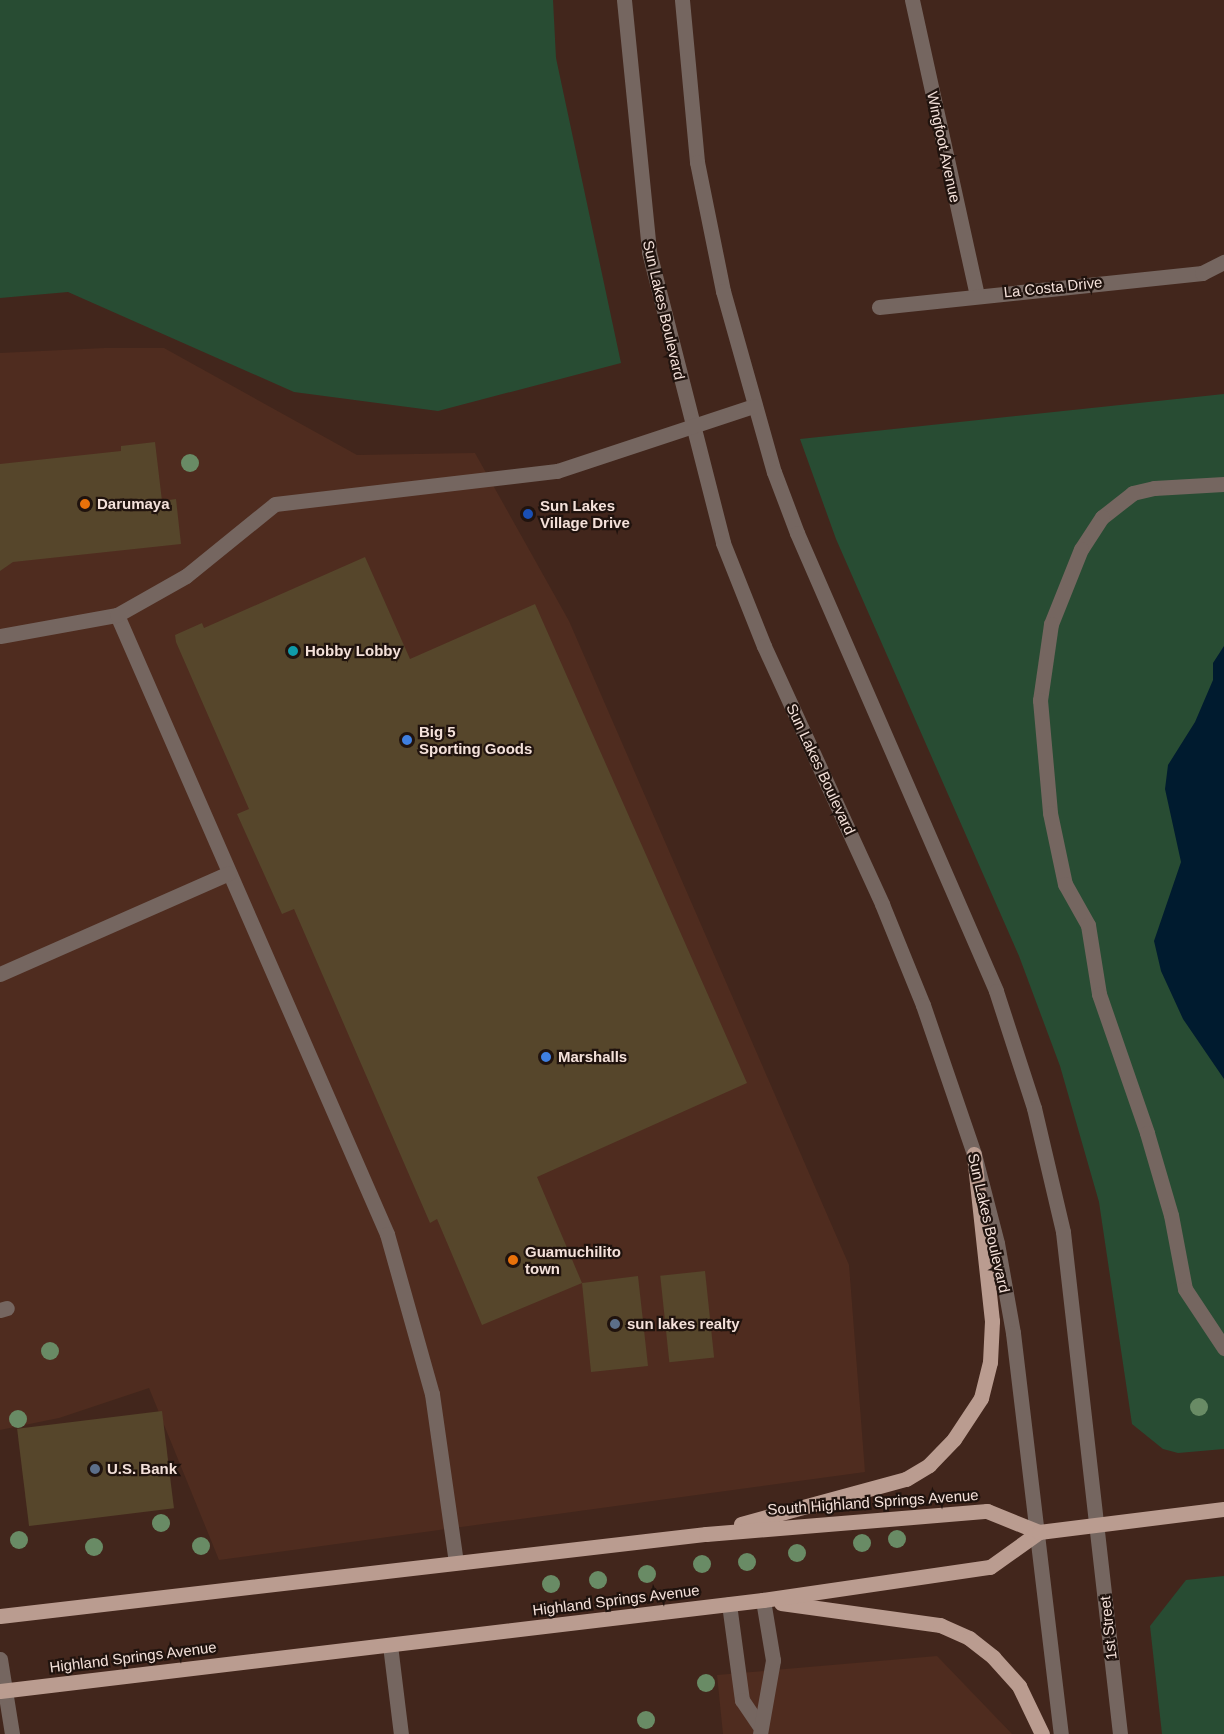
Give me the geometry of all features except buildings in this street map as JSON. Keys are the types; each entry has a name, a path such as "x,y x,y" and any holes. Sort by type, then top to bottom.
{"main road":[{"path":"0,1616 706,1534 906,1479 929,1465 954,1439 981,1398 990,1362 992,1321 974,1154"},
{"name":"Highland Springs Avenue","path":"2,1690 763,1600 990,1567 1039,1532 1096,1523 1224,1509"},
{"name":"South Highland Springs Avenue","path":"706,1534 987,1511 1039,1532"},
{"path":"763,1600 940,1625 969,1638 993,1657 1019,1686 1042,1734"}],"street":[{"name":"Sun Lakes Boulevard","path":"624,0 650,252 723,543 764,646 882,904 931,1026 974,1154 997,1243 1013,1333 1039,1532"},
{"path":"682,0 697,162 723,291 754,406 796,533 996,992 1034,1108 1063,1232 1096,1523"},
{"name":"Wingfoot Avenue","path":"912,0 977,295"},
{"name":"La Costa Drive","path":"879,307 1202,273 1224,262"},
{"path":"0,636 117,615 186,576 275,504 557,471 754,406"},
{"path":"1224,484 1154,488 1133,493 1102,517 1081,549 1051,624 1040,700 1050,813 1065,884 1088,925 1099,994 1147,1133 1171,1215 1185,1289 1224,1348"},
{"path":"117,615 387,1234 432,1394 456,1562"},
{"path":"0,974 229,873"},
{"name":"1st Street","path":"1096,1523 1120,1734"},
{"path":"1039,1532 1061,1734"},
{"path":"760,1729 773,1660 763,1600"},
{"path":"729,1604 742,1700 760,1729"},
{"path":"390,1645 401,1734"},
{"path":"0,1659 2,1690 12,1734"}],"shaded area":[{"path":"164,348 357,455 475,453 569,621 849,1265 865,1472 219,1560 149,1388 59,1418 0,1430 0,353"},
{"path":"937,1656 1012,1734 723,1734 717,1675"}],"green space":[{"path":"0,0 553,0 556,58 621,363 438,411 294,392 68,292 0,298"},
{"path":"1224,394 1224,1449 1178,1453 1163,1449 1132,1424 1099,1202 1060,1066 1019,956 836,539 800,439"},
{"path":"1224,1576 1224,1734 1162,1734 1150,1626 1186,1580"}],"water":[{"path":"1224,646 1224,1079 1183,1019 1161,971 1154,941 1181,862 1165,789 1168,765 1195,722 1213,680 1213,663"}],"place":[{"name":"Darumaya","path":"85,504"},
{"name":"Sun Lakes Village Drive","path":"528,514"},
{"name":"Hobby Lobby","path":"293,651"},
{"name":"Big 5 Sporting Goods","path":"407,740"},
{"name":"Marshalls","path":"546,1057"},
{"name":"Guamuchilito town","path":"513,1260"},
{"name":"sun lakes realty","path":"615,1324"},
{"name":"U.S. Bank","path":"95,1469"}]}
